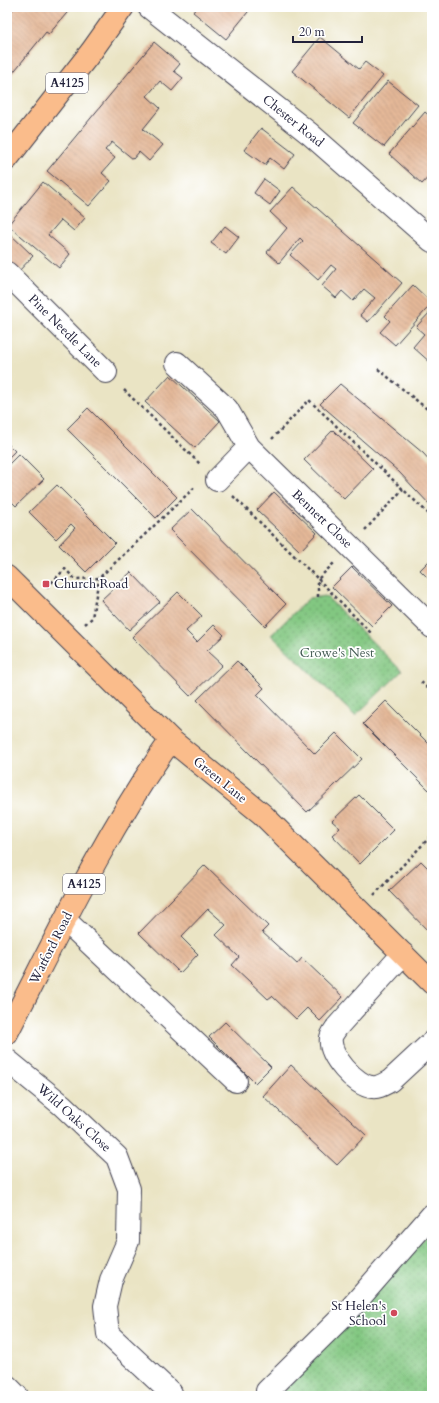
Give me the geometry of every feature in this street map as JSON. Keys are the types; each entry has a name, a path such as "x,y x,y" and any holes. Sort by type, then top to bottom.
{"main road":[{"name":"A4125","path":"7,158 91,52 123,7"},
{"name":"Green Lane","path":"7,577 171,740 262,814 432,983"},
{"name":"Watford Road","path":"7,1033 65,920 124,811 149,770 171,740"}],"street":[{"name":"Chester Road","path":"149,7 310,134 432,241"},
{"name":"Pine Needle Lane","path":"7,273 106,372"},
{"name":"Bennett Close","path":"177,362 227,409 253,451 431,623"},
{"path":"213,476 253,451"},
{"path":"65,920 236,1081"},
{"path":"403,954 337,1027 331,1038 332,1048 350,1075 362,1084 373,1087 390,1081 432,1042"},
{"name":"Wild Oaks Close","path":"7,1060 62,1105 118,1157 129,1189 128,1241 111,1280 105,1306 108,1334 171,1393"},
{"path":"267,1391 349,1310 432,1215"},
{"path":"7,1386 17,1396"}],"path":[{"path":"378,370 432,413"},
{"path":"124,390 318,579 372,634"},
{"path":"253,451 309,400 432,517"},
{"path":"70,640 92,618 99,578 213,476"},
{"path":"318,597 318,579 403,489"},
{"path":"32,602 65,569 75,579 99,578"},
{"path":"421,682 432,692"},
{"path":"359,911 432,835"}],"green space":[{"name":"Crowe's Nest","path":"326,596 402,671 355,716 271,635 309,598"},
{"name":"St Helen's School","path":"432,1230 432,1396 279,1396"}],"building":[{"path":"15,7 72,7 49,34 46,32 7,80 7,16"},
{"path":"197,7 252,7 226,39 193,12"},
{"path":"320,37 359,69 365,62 383,76 349,118 292,71"},
{"path":"154,42 180,64 174,71 183,78 172,91 160,81 147,96 160,108 143,129 163,145 149,161 139,152 133,159 112,142 105,150 115,158 102,173 111,181 89,206 47,171"},
{"path":"388,81 418,105 384,147 353,123"},
{"path":"425,112 432,118 432,173 422,184 389,154"},
{"path":"261,128 295,154 284,169 270,158 265,165 244,150"},
{"path":"264,179 280,191 270,205 254,193"},
{"path":"43,182 85,218 74,231 61,220 48,235 70,254 59,268 8,225"},
{"path":"293,187 402,283 368,322 360,315 375,298 364,289 353,301 342,291 336,298 322,286 336,269 331,265 318,280 290,255 303,241 300,238 279,263 267,252 287,228 270,212"},
{"path":"225,226 239,237 226,254 211,243"},
{"path":"7,231 33,256 17,273 7,264"},
{"path":"413,285 432,303 395,345 380,332 390,321 385,316"},
{"path":"432,310 432,364 413,347 424,334 416,327"},
{"path":"170,375 220,421 195,448 145,402"},
{"path":"340,384 423,453 432,463 432,507 399,472 320,404"},
{"path":"88,408 177,497 156,518 67,429"},
{"path":"333,430 373,469 344,499 304,460"},
{"path":"7,443 15,451 7,459"},
{"path":"19,454 44,479 16,506 7,497 7,466"},
{"path":"57,485 115,543 86,572 59,545 75,528 71,524 56,539 29,512"},
{"path":"274,492 317,533 300,551 257,510"},
{"path":"192,509 286,604 265,626 170,530"},
{"path":"432,558 432,582 420,570"},
{"path":"352,567 392,606 372,626 332,587"},
{"path":"131,572 160,602 129,630 101,600"},
{"path":"178,592 202,616 186,631 197,642 214,625 224,635 207,651 222,665 190,696 132,637"},
{"path":"237,661 264,688 257,695 315,754 336,733 362,759 307,812 197,700"},
{"path":"432,676 432,685 427,681"},
{"path":"386,701 432,747 432,793 363,724"},
{"path":"359,795 394,830 360,864 332,835 340,828 332,821"},
{"path":"421,861 432,872 432,935 389,891"},
{"path":"205,865 268,926 262,932 297,964 302,958 343,997 320,1021 307,1008 296,1019 272,996 268,999 232,965 239,957 216,935 226,925 208,909 181,937 198,954 180,973 139,933"},
{"path":"225,1022 271,1067 255,1083 209,1037"},
{"path":"291,1065 366,1135 337,1165 263,1096"}],"place":[{"name":"Church Road","path":"46,584"},
{"name":"St Helen's School","path":"394,1313"}]}
